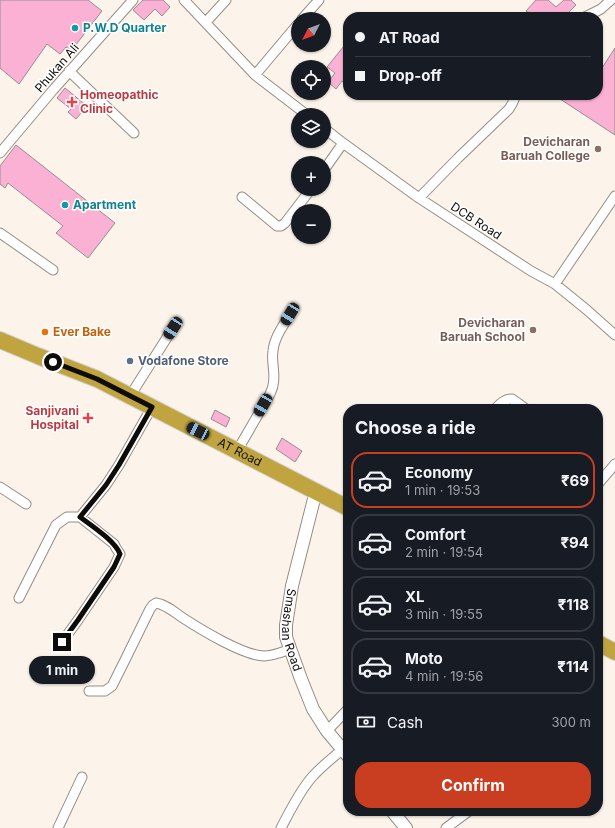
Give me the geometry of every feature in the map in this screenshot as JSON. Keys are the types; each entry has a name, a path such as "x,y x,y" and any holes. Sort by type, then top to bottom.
{"highway":[{"name":"AT Road","path":"0,340 97,379 343,505"},
{"path":"603,647 615,652"}],"street":[{"name":"Phukan Ali","path":"0,152 69,71 133,0"},
{"path":"184,0 255,74 298,108"},
{"path":"206,22 226,0"},
{"path":"308,12 318,0"},
{"path":"595,12 611,0"},
{"path":"255,74 291,32"},
{"path":"69,71 134,133"},
{"path":"419,198 509,109 514,100"},
{"name":"DCB Road","path":"331,134 419,198 531,271 555,284 615,334"},
{"path":"331,160 343,143"},
{"path":"242,197 277,226 281,226 306,196"},
{"path":"555,284 615,196"},
{"path":"0,233 53,270"},
{"path":"236,451 270,394 274,379 272,361 273,349 277,337 290,314"},
{"path":"130,396 173,328"},
{"path":"500,404 510,399 518,404"},
{"path":"80,517 106,485 152,407"},
{"path":"603,478 615,464"},
{"path":"0,487 26,504"},
{"name":"Smashan Road","path":"316,491 292,586 286,625 286,637 313,709 327,731 343,751"},
{"path":"19,598 56,525 67,517 80,517 114,544 120,554 114,567 62,642"},
{"path":"89,691 105,691 112,686 150,609 156,604 167,607 186,620 235,648 247,652 262,656 291,649"},
{"path":"327,731 343,715"},
{"path":"281,828 311,778 319,769 343,754"},
{"path":"58,828 82,777"},
{"path":"396,816 406,828"},
{"path":"446,828 462,816"}],"building":[{"path":"0,0 88,0 102,11 71,51 66,47 60,54 47,44 19,84 0,68"},
{"path":"143,0 163,0 170,7 162,16 155,9 144,20 133,10"},
{"path":"536,0 548,0 556,7 564,0 571,0 576,5 569,12 526,11"},
{"path":"343,47 343,82 342,81 336,89 331,85 331,78 335,73 331,70 331,62"},
{"path":"615,48 615,135 562,100 603,100 603,66"},
{"name":"Homeopathic Clinic","path":"65,88 87,106 76,119 68,112 71,109 57,98"},
{"name":"Apartment","path":"16,145 115,223 88,258 56,233 63,226 8,183 5,188 0,184 0,166"},
{"path":"215,410 230,418 226,427 211,419"},
{"path":"282,438 302,451 295,462 276,449"}],"place":[{"name":"P.W.D Quarter","path":"75,28"},
{"name":"Homeopathic Clinic","path":"72,102"},
{"name":"Devicharan Baruah College","path":"598,149"},
{"name":"Apartment","path":"65,205"},
{"name":"Devicharan Baruah School","path":"533,330"},
{"name":"Ever Bake","path":"45,332"},
{"name":"Vodafone Store","path":"130,361"},
{"name":"Sanjivani Hospital","path":"88,418"}],"route":[{"path":"53,362 97,379 152,407 106,485 80,517 114,544 120,554 114,567 62,642"}]}
